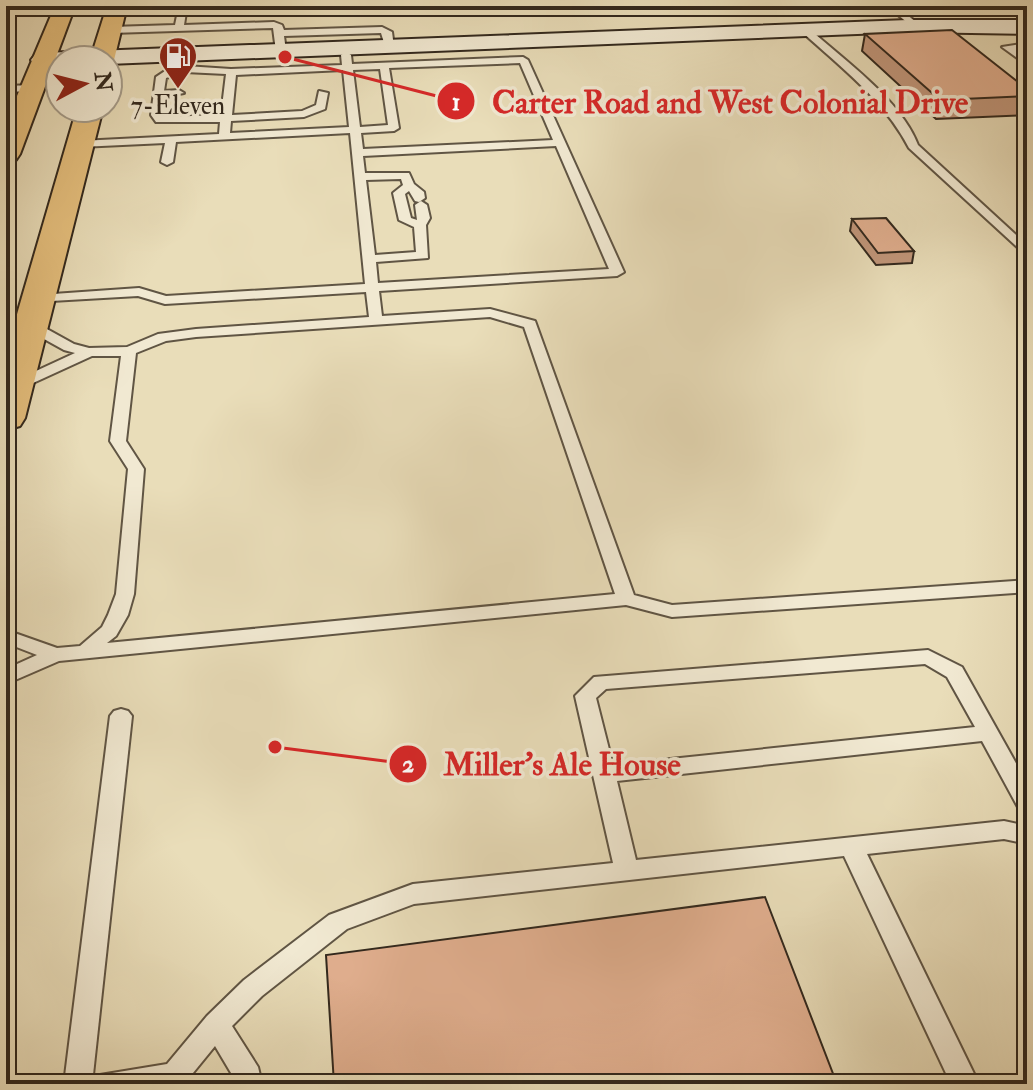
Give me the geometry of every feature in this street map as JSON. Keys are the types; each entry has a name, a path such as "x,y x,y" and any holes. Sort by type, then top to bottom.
{"highway":[{"path":"107,44 117,6"},
{"path":"6,154 12,123 33,88 64,9"},
{"path":"10,402 26,320 86,124"},
{"path":"7,285 26,320"}],"street":[{"path":"124,57 280,42 347,58 805,30 917,26 1027,27"}],"lane":[{"path":"179,27 183,6"},
{"path":"693,6 708,10 818,6"},
{"path":"891,6 917,26"},
{"path":"6,12 64,9"},
{"path":"80,144 394,128 386,56 388,32 382,30 280,42 279,27 274,25 111,30"},
{"path":"805,30 899,118 912,136 913,146 1027,252"},
{"path":"1027,46 1007,47 1027,62"},
{"path":"26,320 139,292 165,300 617,272 523,60 386,56"},
{"path":"323,93 321,107 304,114 160,120 156,115 158,94 166,72 176,71 226,90 322,68 347,58 376,321"},
{"path":"322,68 322,80"},
{"path":"213,81 226,90"},
{"path":"6,89 33,88"},
{"path":"224,136 226,90"},
{"path":"158,94 179,93 158,94"},
{"path":"167,162 171,139"},
{"path":"357,153 560,143"},
{"path":"360,177 405,175 409,186 418,192 424,218 420,225 423,255 369,259"},
{"path":"409,186 399,193 405,220 420,225"},
{"path":"26,320 69,347 89,352 129,351 163,337 196,333 490,313 530,324 626,599"},
{"path":"87,651 109,631 125,594 136,469 118,441 129,351"},
{"path":"10,402 89,352"},
{"path":"6,677 55,655 626,599 672,611 1027,586"},
{"path":"6,636 55,655"},
{"path":"627,870 585,696 601,682 928,657 955,672 1027,803"},
{"path":"78,1084 121,716"},
{"path":"604,774 989,733"},
{"path":"110,1084 175,1075 216,1024 253,988 338,922 413,894 1004,830 1027,835"},
{"path":"851,846 965,1084"},
{"path":"216,1024 248,1076 248,1084"}],"building":[{"path":"952,30 1027,89 1027,96 940,100 865,34"},
{"path":"886,218 914,251 878,253 852,219"},
{"path":"765,897 837,1084 334,1084 326,955"}],"place":[{"name":"Carter Road and West Colonial Drive","path":"285,57"},
{"name":"7-Eleven","path":"178,90"},
{"name":"Miller's Ale House","path":"275,747"}]}
